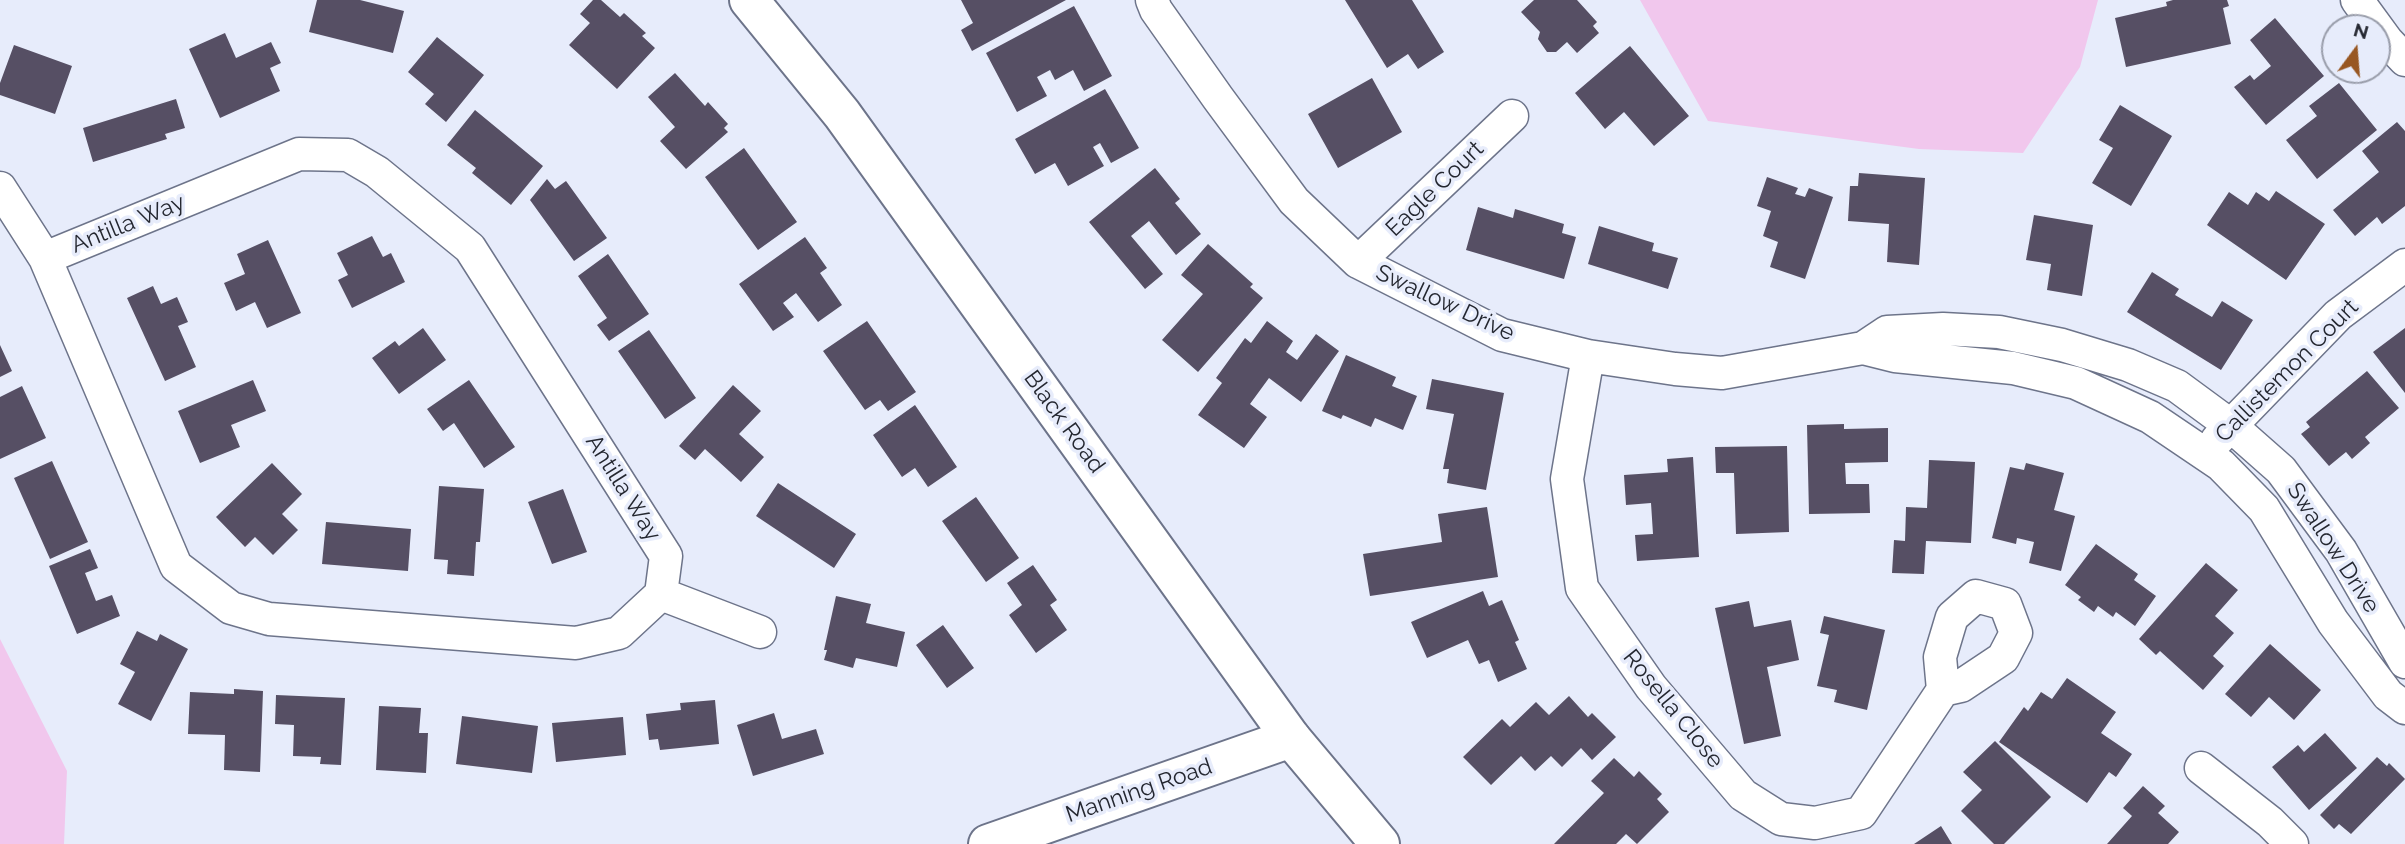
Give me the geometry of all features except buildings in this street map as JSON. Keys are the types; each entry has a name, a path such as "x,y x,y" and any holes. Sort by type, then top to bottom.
{"main road":[{"name":"Black Road","path":"749,0 842,114 1291,738 1380,844"},
{"name":"Manning Road","path":"988,844 1291,738"}],"street":[{"name":"Swallow Drive","path":"1152,0 1156,10 1210,87 1294,201 1358,262 1502,335 1588,356 1721,373 1863,348 1887,332 1999,332 2062,345 2128,365 2177,386 2230,425 2281,470 2341,551 2405,662"},
{"path":"2357,0 2387,41 2405,60"},
{"name":"Eagle Court","path":"1358,262 1512,116"},
{"name":"Antilla Way","path":"0,188 45,258 176,566 232,608 269,619 576,643 620,633 662,594 666,556 470,248 377,172 348,155 299,154 45,258"},
{"name":"Callistemon Court","path":"2205,454 2338,315 2405,265"},
{"name":"Swallow Drive","path":"1863,348 1895,356 2013,368 2076,383 2150,417 2221,465 2263,509 2333,622 2388,695 2405,708"},
{"name":"Rosella Close","path":"1588,356 1567,478 1582,588 1651,687 1743,795 1781,819 1815,823 1861,813 1943,690"},
{"path":"662,594 760,632"},
{"path":"2201,768 2270,822 2291,844"}],"shaded area":[{"path":"1640,0 2098,0 2080,67 2023,153 1919,149 1708,121"},
{"path":"0,639 67,771 64,844 0,844"}]}
